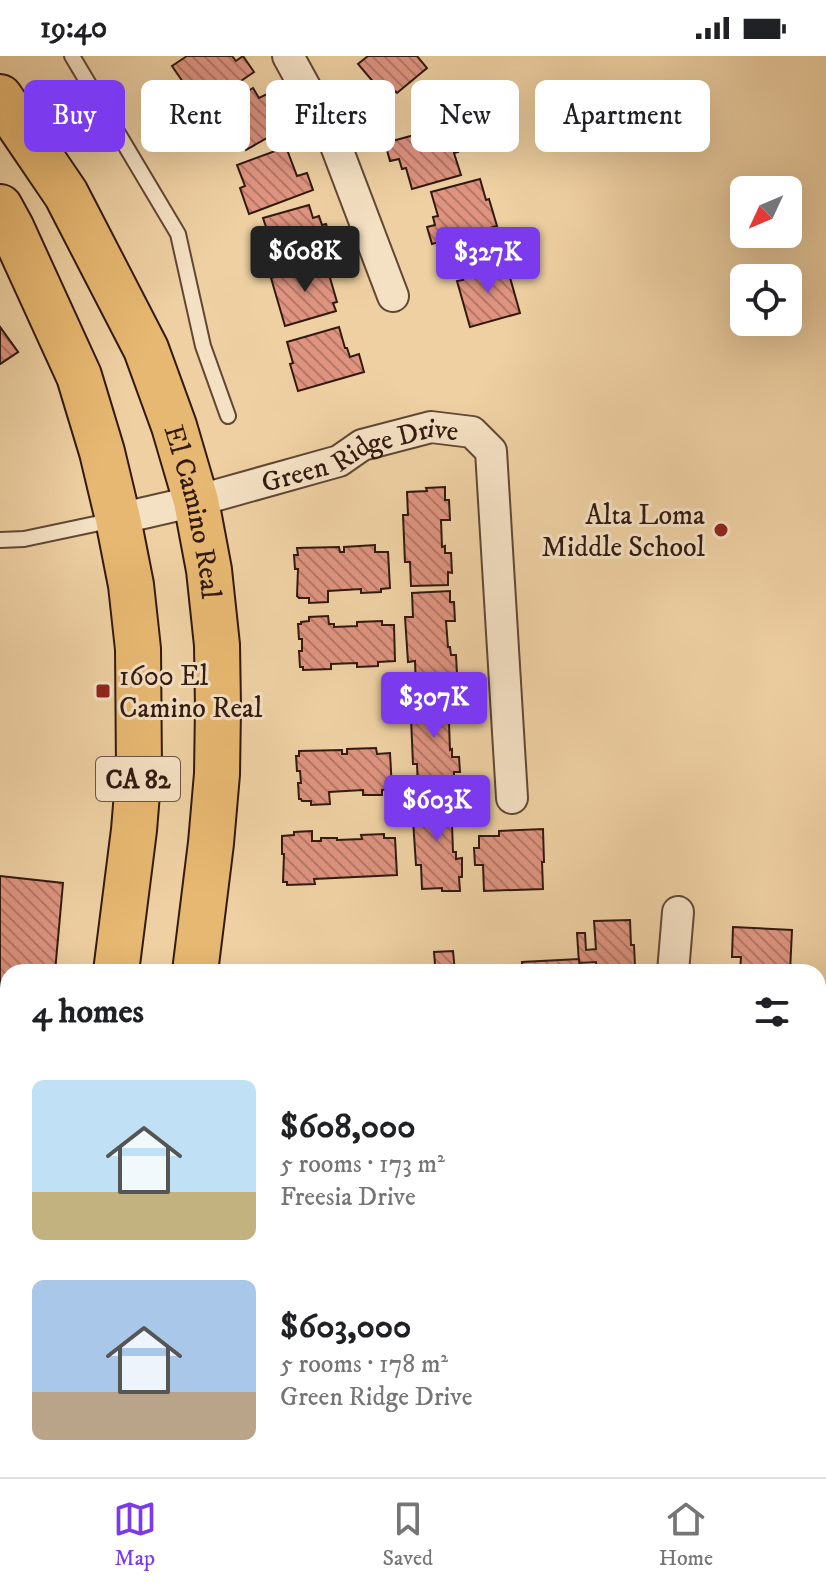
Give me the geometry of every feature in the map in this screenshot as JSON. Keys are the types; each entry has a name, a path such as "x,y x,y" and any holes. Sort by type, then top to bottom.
{"main road":[{"name":"El Camino Real","path":"0,97 66,194 146,349 174,426 196,501 209,570 217,645 218,708 217,774 196,964"},
{"name":"CA 82","path":"0,207 74,361 102,452 131,585 138,649 139,769 117,964"}],"street":[{"path":"288,56 333,138 393,296"},
{"name":"Green Ridge Drive","path":"118,519 339,461 362,445 431,427 472,432 491,451 512,798"},
{"path":"674,964 678,912"}],"lane":[{"path":"72,56 178,234 203,346 228,416"},
{"path":"0,540 24,539 118,519"}],"building":[{"path":"187,56 232,56 236,61 243,56 254,72 242,80 182,80 172,66"},
{"path":"368,56 417,56 427,68 397,93 395,80 372,80 358,64"},
{"path":"253,88 259,98 266,94 266,138 250,148 250,90"},
{"path":"411,136 411,152 458,152 454,153 461,175 412,189 406,168 402,169 399,159 390,161 388,152 395,152 395,140"},
{"path":"272,152 288,152 297,176 307,173 313,190 249,214 240,188 245,186 237,165"},
{"path":"480,179 497,226 432,244 427,227 435,225 433,217 438,216 431,192"},
{"path":"309,205 313,218 319,216 322,225 326,224 330,237 326,239 329,249 276,265 262,232 267,230 263,218"},
{"path":"322,263 324,272 328,271 337,302 333,303 336,311 285,326 271,278"},
{"path":"496,266 497,270 507,267 520,313 470,327 457,281 463,280 461,273"},
{"path":"0,327 18,352 0,364"},
{"path":"0,327 18,352 0,364"},
{"path":"339,327 350,357 359,354 364,372 298,391 287,342"},
{"path":"445,487 450,520 441,520 442,547 445,546 445,553 451,553 452,573 448,572 448,585 411,586 410,562 405,562 403,515 408,515 407,492"},
{"path":"375,545 375,552 388,552 390,588 381,589 381,592 361,593 361,589 328,591 328,602 309,603 309,598 297,596 298,569 295,569 294,555 298,555 297,548 339,547 340,552 344,552 344,547"},
{"path":"450,591 455,621 446,621 448,647 451,655 456,655 454,686 416,687 415,661 408,662 405,617 413,617 412,593"},
{"path":"328,616 329,624 334,624 334,627 382,621 382,625 394,625 395,661 378,662 378,666 331,664 331,669 303,670 300,667 302,639 299,639 298,624 309,621 309,617"},
{"path":"450,693 451,704 456,704 457,722 449,723 450,750 452,757 459,757 460,772 454,772 454,786 418,788 417,764 413,764 411,718 415,718 414,694"},
{"path":"376,748 377,754 390,753 392,789 382,790 382,795 363,795 363,790 329,792 330,804 311,805 311,801 299,799 298,783 301,783 296,756 299,756 299,751 342,750 342,754 347,754 347,749"},
{"path":"453,794 454,807 459,807 460,823 452,824 453,852 456,852 456,859 462,858 460,891 422,889 421,865 416,865 413,820 419,820 418,795"},
{"path":"543,829 543,889 484,891 483,865 475,865 474,848 479,848 479,836 499,836 499,831"},
{"path":"312,831 312,841 321,841 321,838 362,839 361,835 384,834 384,838 395,838 397,875 314,879 315,884 287,885 283,882 282,836"},
{"path":"0,876 63,883 56,964 0,964"},
{"path":"630,920 635,964 579,963 577,933 585,933 586,950 596,949 594,921"},
{"path":"733,927 792,930 790,964 741,964 741,957 732,957"},
{"path":"453,951 454,964 435,964 434,952"},
{"path":"579,959 579,964 522,964"}],"place":[{"name":"Alta Loma Middle School","path":"721,530"},
{"name":"1600 El Camino Real","path":"103,691"}]}
